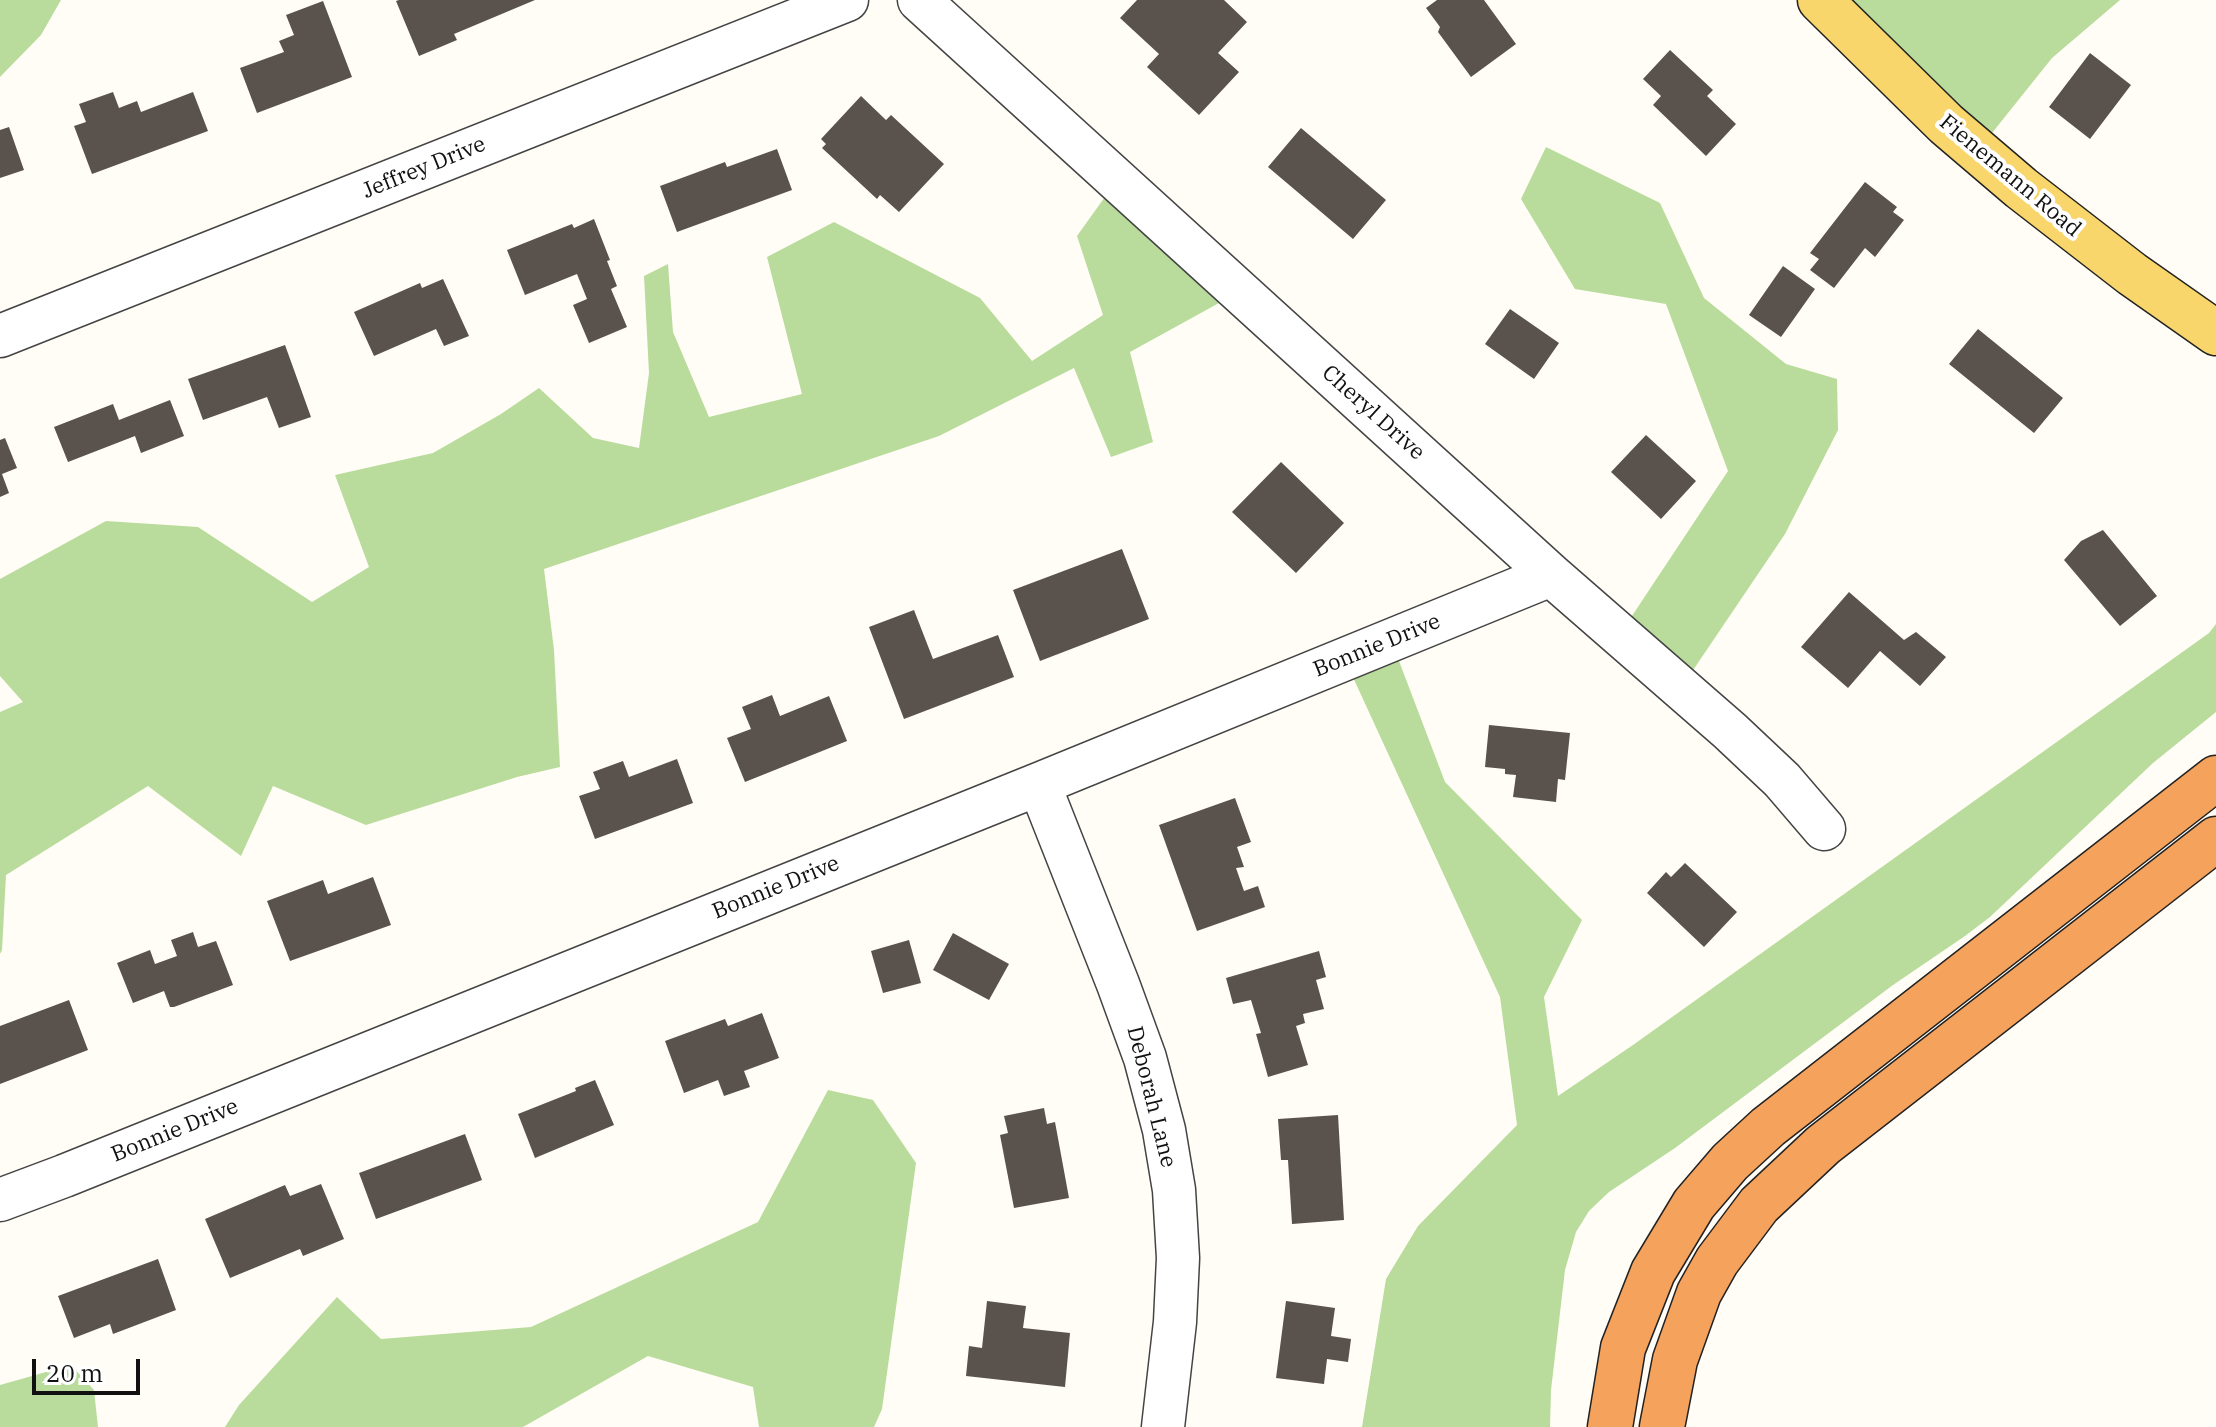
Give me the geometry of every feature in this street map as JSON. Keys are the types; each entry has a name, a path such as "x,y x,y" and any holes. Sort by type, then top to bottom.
{"highway":[{"path":"1610,1427 1623,1348 1653,1272 1694,1204 1730,1162 1768,1127 2216,778"},
{"path":"1662,1427 1675,1360 1699,1293 1717,1261 1759,1205 1823,1145 2216,839"}],"main road":[{"name":"Fienemann Road","path":"1820,0 1946,124 2021,188 2132,274 2216,333"}],"street":[{"name":"Jeffrey Drive","path":"0,336 847,0"},
{"name":"Cheryl Drive","path":"919,0 1551,575 1730,731 1782,780 1824,829"},
{"name":"Bonnie Drive","path":"0,1200 1039,784 1551,575"},
{"name":"Deborah Lane","path":"1039,784 1145,1058 1164,1130 1174,1190 1178,1258 1175,1322 1163,1427"}],"green space":[{"path":"0,0 61,0 41,35 0,77"},
{"path":"1812,0 2120,0 2052,58 1972,158"},
{"path":"1546,147 1660,203 1704,298 1786,364 1837,379 1838,430 1785,534 1681,688 1620,634 1728,471 1666,304 1575,289 1521,199"},
{"path":"1117,180 1239,292 1130,352 1153,442 1111,457 1074,368 939,436 544,569 554,650 560,767 517,777 366,825 273,786 241,856 148,786 6,875 0,954 0,712 23,702 0,676 0,579 106,521 198,527 312,602 369,567 335,475 433,453 539,388 593,438 639,448 649,373 644,276 668,264 673,332 709,417 802,394 767,257 834,222 980,298 1032,361 1103,315 1077,236"},
{"path":"2216,624 2216,712 2153,763 1990,917 1893,985 1675,1148 1609,1192 1589,1211 1576,1232 1565,1270 1551,1390 1550,1427 1362,1427 1386,1279 1418,1226 1517,1125 1500,997 1345,660 1391,640 1445,782 1582,920 1544,997 1558,1096 2209,633"},
{"path":"828,1090 873,1100 916,1163 882,1409 874,1427 759,1427 753,1387 648,1356 523,1427 225,1427 239,1405 337,1297 381,1339 531,1327 758,1222"},
{"path":"71,1365 94,1390 98,1427 0,1427 0,1385"}],"building":[{"path":"535,0 454,34 457,40 419,56 396,1"},
{"path":"1137,0 1224,0 1247,22 1218,53 1239,72 1199,115 1147,67 1159,54 1120,18"},
{"path":"1437,0 1484,0 1516,44 1471,77 1438,32 1440,27 1426,8"},
{"path":"323,1 352,77 257,113 240,68 284,52 279,41 294,35 286,15"},
{"path":"1670,50 1713,90 1707,96 1736,124 1706,156 1653,105 1661,96 1643,79"},
{"path":"2090,53 2131,85 2090,139 2049,107"},
{"path":"113,92 119,108 137,101 141,112 193,92 208,131 92,174 74,126 86,122 79,104"},
{"path":"861,96 886,120 891,115 944,164 899,212 880,195 877,199 822,148 826,144 821,139"},
{"path":"9,127 24,170 0,178 0,130"},
{"path":"1301,128 1386,200 1353,239 1268,167"},
{"path":"777,149 792,190 677,232 660,186 725,162 727,167"},
{"path":"1865,182 1897,207 1893,212 1904,220 1875,257 1865,248 1834,288 1810,270 1819,259 1810,253"},
{"path":"594,219 617,286 611,289 627,327 589,343 573,305 587,299 577,274 525,295 507,250 572,224 574,228"},
{"path":"1783,266 1815,289 1781,337 1749,315"},
{"path":"443,279 469,336 444,346 436,329 374,356 354,312 420,283 422,288"},
{"path":"1510,309 1559,343 1534,379 1485,344"},
{"path":"1978,329 2063,398 2034,433 1949,364"},
{"path":"285,345 311,417 279,428 267,397 203,420 188,379"},
{"path":"170,400 184,436 141,453 135,436 68,462 54,427 113,404 119,420"},
{"path":"1646,435 1696,481 1661,519 1611,472"},
{"path":"5,438 17,468 2,474 9,493 0,497 0,440"},
{"path":"1281,462 1344,523 1296,573 1232,512"},
{"path":"2103,530 2157,596 2120,626 2064,560 2081,541"},
{"path":"1122,549 1149,619 1040,661 1013,590"},
{"path":"1849,592 1904,640 1916,632 1946,657 1920,686 1880,651 1848,688 1801,647"},
{"path":"914,610 933,659 998,635 1014,677 904,719 869,627"},
{"path":"772,695 780,716 829,696 847,741 745,782 727,738 751,729 742,707"},
{"path":"1489,725 1570,733 1565,780 1558,779 1556,802 1513,797 1516,775 1505,774 1505,769 1485,767"},
{"path":"677,759 693,803 595,839 579,796 600,789 593,772 623,761 629,777"},
{"path":"1235,798 1251,842 1237,847 1244,867 1236,868 1244,891 1258,886 1265,907 1197,931 1159,825"},
{"path":"1685,863 1737,912 1704,947 1647,893 1666,872 1671,877"},
{"path":"373,877 391,925 290,961 267,901 323,880 328,894"},
{"path":"193,932 198,947 216,941 233,985 174,1007 170,1007 164,991 133,1003 117,963 150,950 155,964 177,956 171,940"},
{"path":"953,933 1009,964 989,1000 933,970"},
{"path":"909,940 921,983 883,993 871,951"},
{"path":"1319,951 1326,977 1316,980 1324,1009 1303,1014 1305,1023 1296,1026 1308,1065 1268,1077 1256,1034 1261,1033 1251,1000 1233,1004 1226,978"},
{"path":"69,1000 88,1050 0,1084 0,1026"},
{"path":"762,1013 779,1058 744,1071 750,1087 724,1096 718,1080 684,1093 665,1041 725,1019 728,1026"},
{"path":"595,1080 614,1125 535,1158 518,1114"},
{"path":"1044,1108 1047,1124 1055,1122 1069,1198 1014,1208 1000,1135 1008,1133 1004,1116"},
{"path":"1338,1115 1344,1220 1292,1224 1288,1160 1281,1160 1278,1119"},
{"path":"465,1134 482,1180 376,1219 359,1173"},
{"path":"321,1184 344,1239 303,1256 300,1249 230,1278 205,1219 285,1185 290,1196"},
{"path":"158,1259 176,1310 113,1334 110,1324 74,1338 58,1296"},
{"path":"987,1301 1026,1306 1023,1328 1070,1333 1065,1387 966,1376 969,1346 982,1348"},
{"path":"1286,1301 1335,1308 1331,1336 1351,1339 1348,1362 1327,1359 1324,1384 1276,1378"}]}
